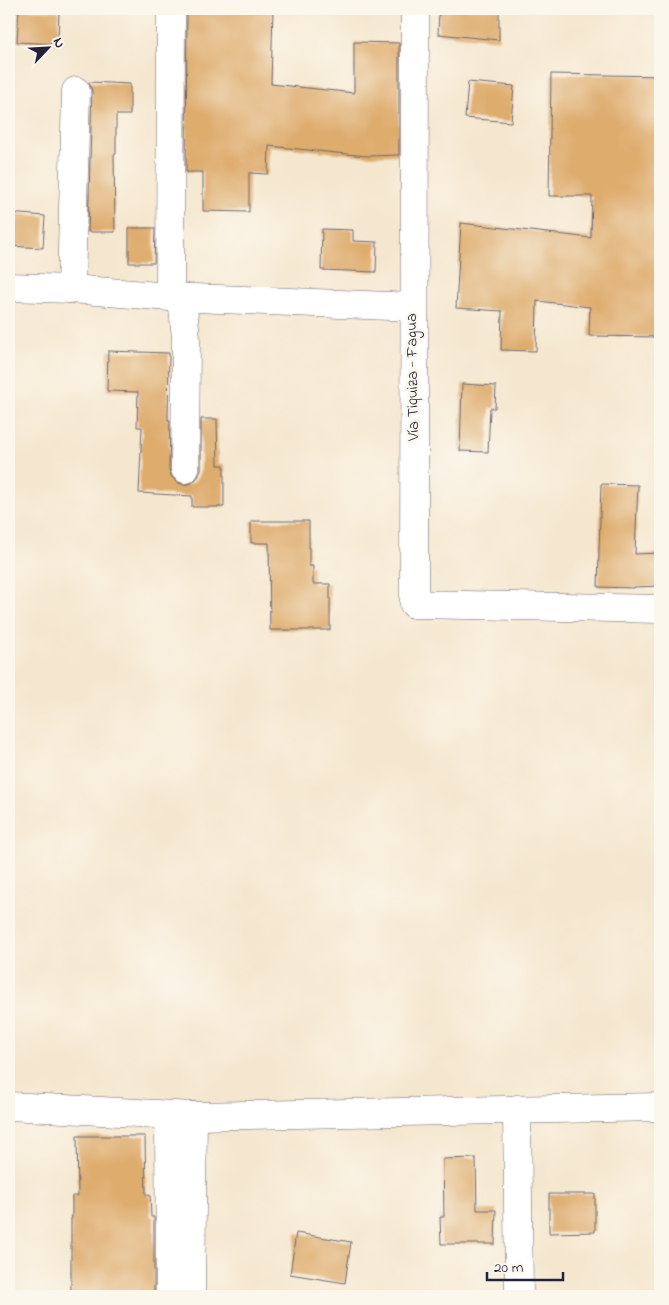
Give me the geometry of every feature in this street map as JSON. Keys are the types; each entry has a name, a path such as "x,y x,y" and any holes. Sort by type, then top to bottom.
{"street":[{"path":"171,9 176,297 186,338 185,469"},
{"path":"414,306 415,9"},
{"path":"71,289 76,91"},
{"name":"Vía Tiquiza - Fagua","path":"9,287 71,289 176,297 414,306 414,604 660,609"},
{"path":"9,1106 181,1115 660,1106"},
{"path":"517,1110 519,1296"},
{"path":"170,1296 181,1115"},
{"path":"181,1115 192,1296"}],"building":[{"path":"19,9 59,11 58,44 17,42"},
{"path":"187,9 273,9 271,84 354,93 354,42 399,43 399,155 366,156 269,146 268,174 249,173 249,212 203,211 203,172 186,172"},
{"path":"439,9 499,9 499,40 438,34"},
{"path":"551,74 660,76 660,337 589,336 590,307 537,301 536,351 501,350 502,311 456,308 461,223 591,238 592,196 549,196"},
{"path":"89,82 130,84 130,115 116,115 116,154 114,154 115,232 88,232 92,91"},
{"path":"468,82 514,86 511,122 465,118"},
{"path":"9,213 45,216 43,248 9,246"},
{"path":"129,228 155,228 154,263 129,263"},
{"path":"322,229 353,230 353,241 377,242 376,272 321,270"},
{"path":"108,351 169,353 168,420 170,420 169,469 171,476 177,482 184,485 192,483 198,477 201,469 201,419 217,419 218,465 224,465 224,507 192,507 192,496 139,493 142,427 137,427 138,392 107,391"},
{"path":"462,384 496,386 495,408 490,408 488,452 460,451"},
{"path":"601,484 638,485 635,554 660,553 660,586 634,588 598,587"},
{"path":"251,521 309,521 309,566 313,566 313,584 330,584 330,630 270,630 269,543 251,543"},
{"path":"77,1136 145,1136 146,1195 150,1195 151,1217 154,1217 154,1296 71,1296 72,1196 78,1196"},
{"path":"476,1158 477,1210 496,1210 495,1244 441,1244 440,1217 444,1217 443,1159"},
{"path":"549,1194 595,1194 595,1232 549,1233"},
{"path":"296,1233 351,1242 345,1283 290,1274"}]}
